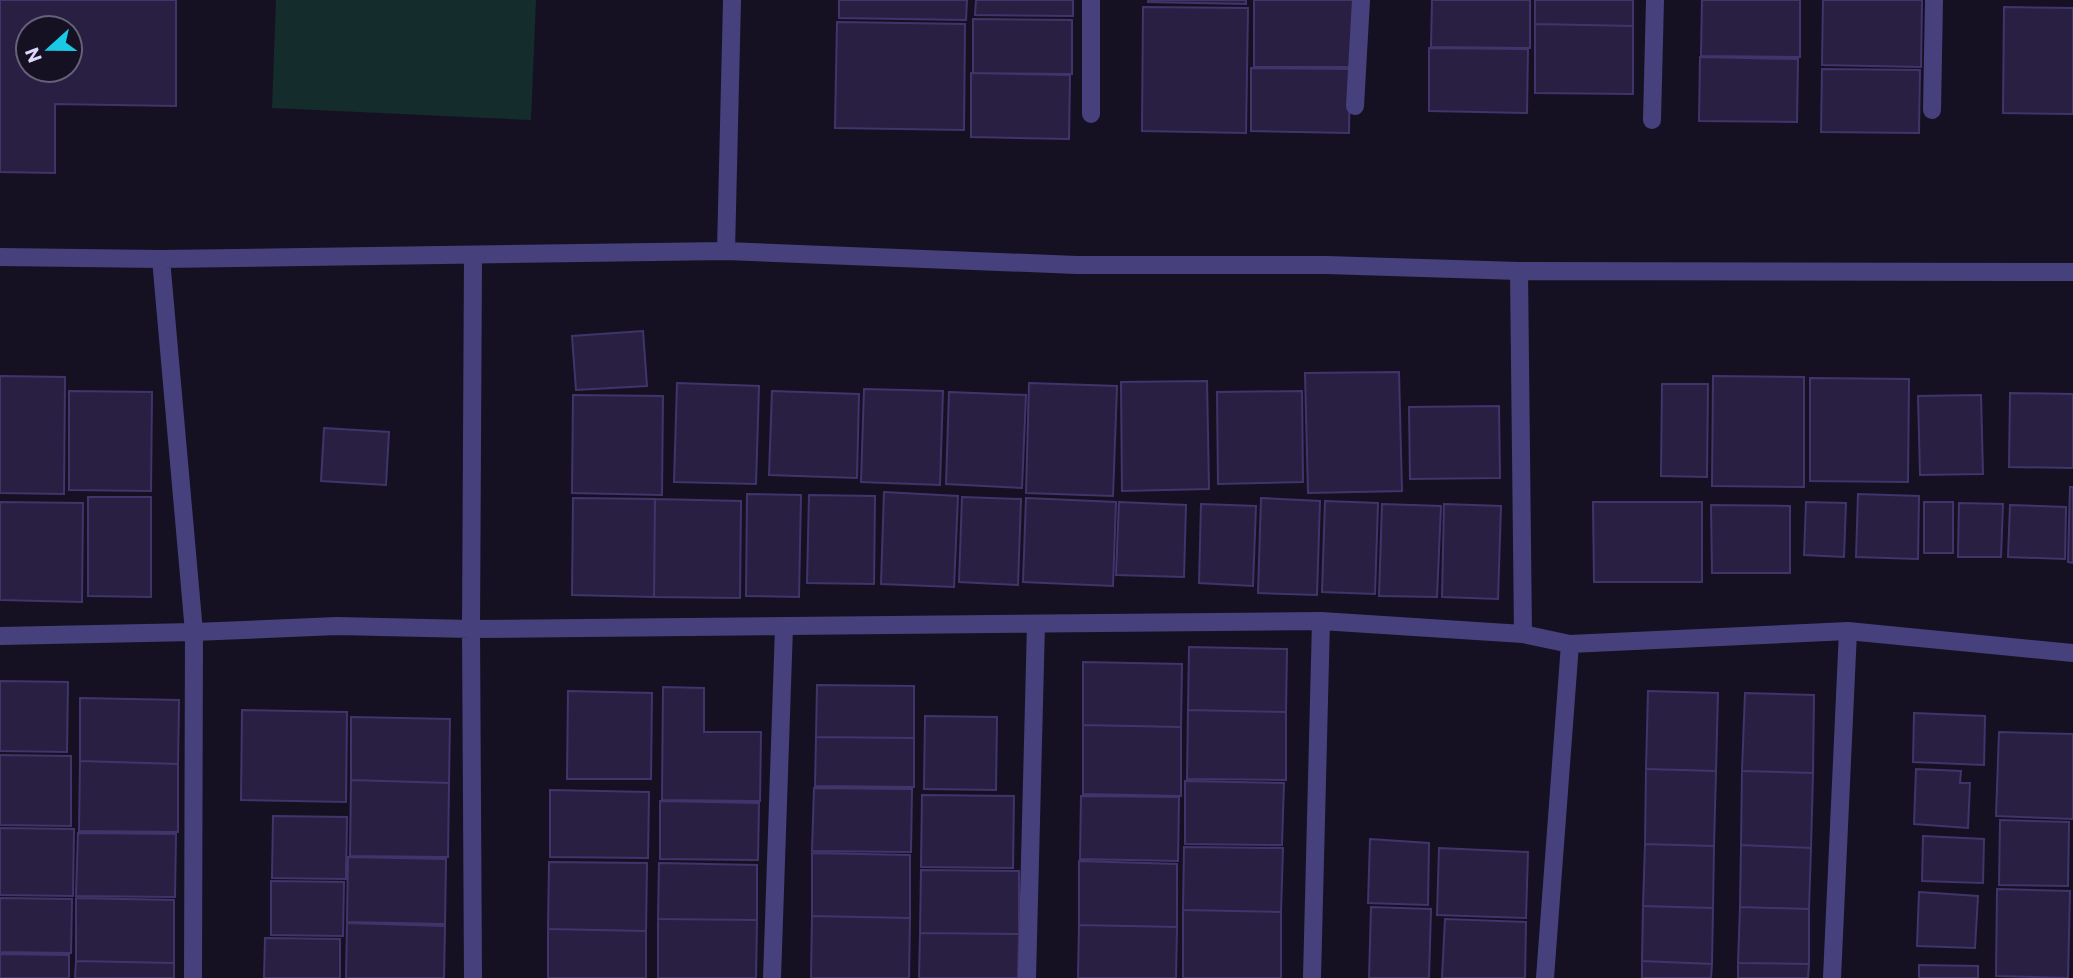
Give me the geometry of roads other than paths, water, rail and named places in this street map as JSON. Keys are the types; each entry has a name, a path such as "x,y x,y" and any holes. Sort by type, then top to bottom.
{"street":[{"path":"726,251 732,0"},
{"path":"1091,0 1091,114"},
{"path":"1355,106 1361,0"},
{"path":"1652,120 1655,0"},
{"path":"1932,110 1934,0"},
{"path":"0,257 162,259 726,251 1077,265 1326,265 1519,271 2073,272"},
{"path":"473,256 473,978"},
{"path":"162,259 194,632 193,978"},
{"path":"1519,271 1523,634"},
{"path":"0,636 337,626 471,629 1321,621 1523,634 1570,644 1848,631 2073,653"},
{"path":"1312,978 1321,621"},
{"path":"1027,978 1036,624"},
{"path":"772,978 784,627"},
{"path":"1832,978 1848,631"},
{"path":"1545,978 1570,644"}]}
